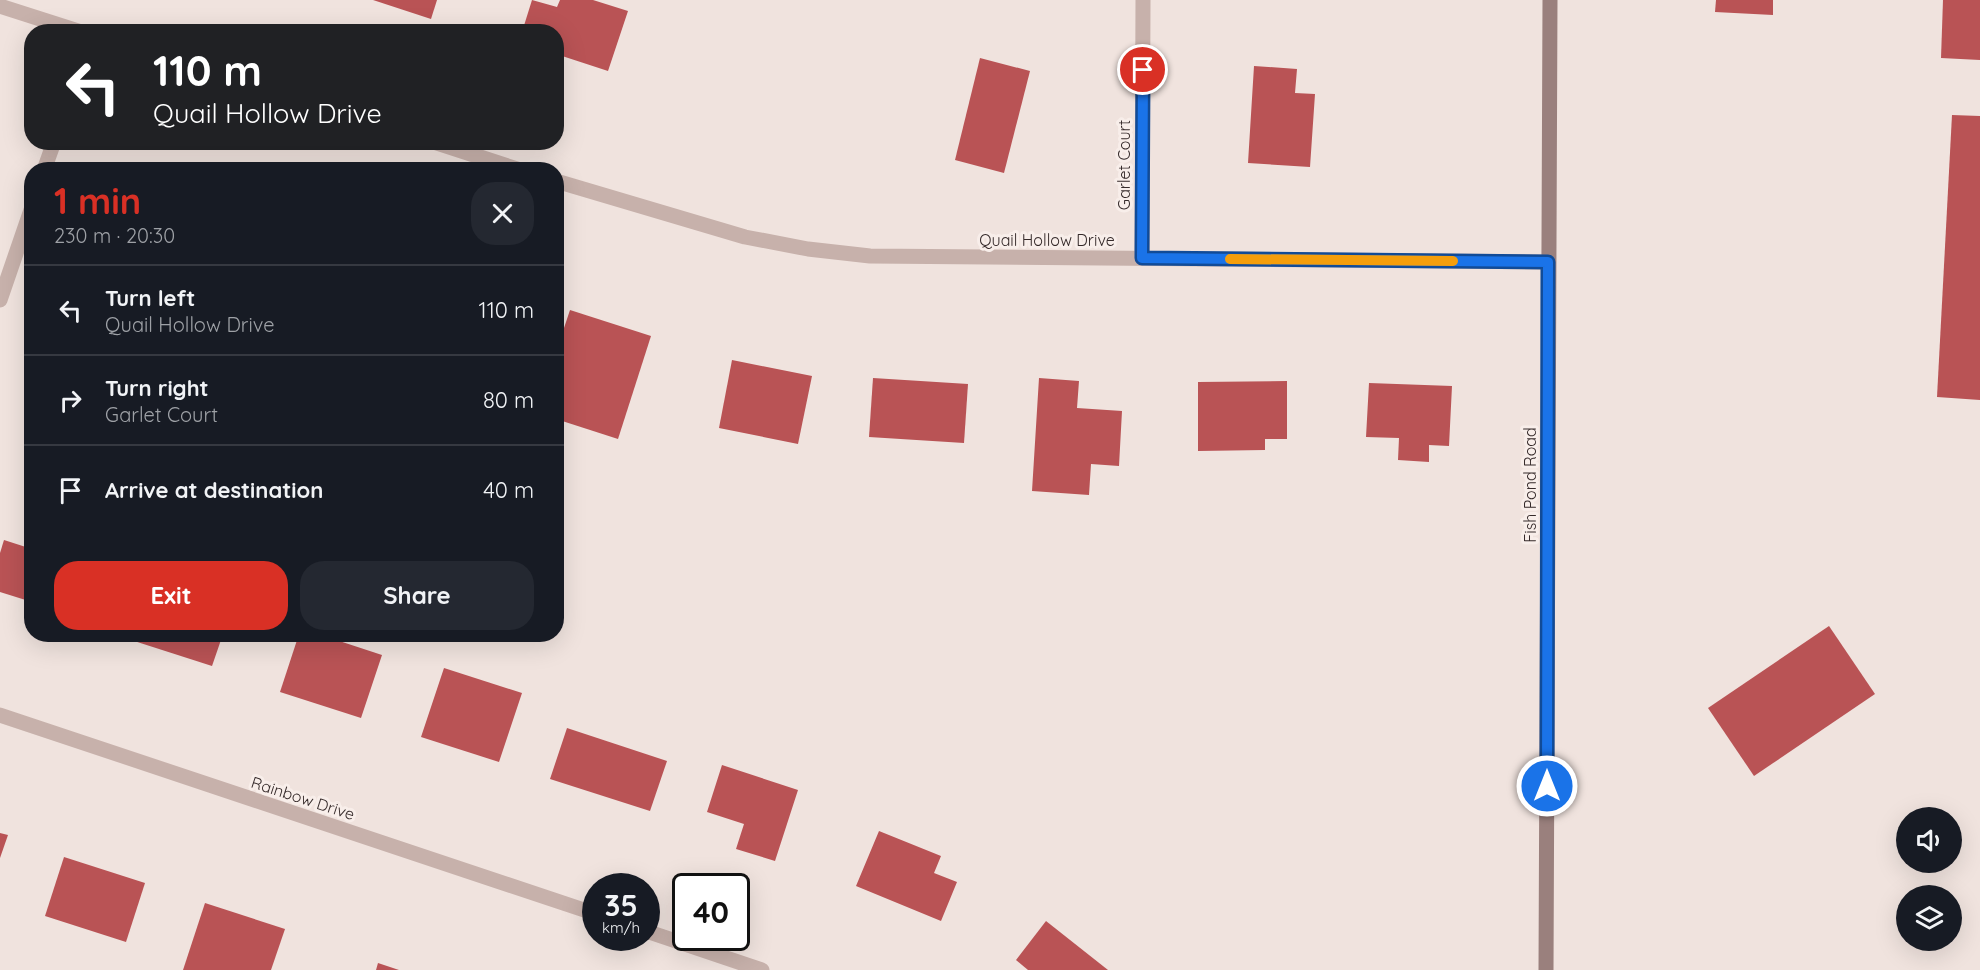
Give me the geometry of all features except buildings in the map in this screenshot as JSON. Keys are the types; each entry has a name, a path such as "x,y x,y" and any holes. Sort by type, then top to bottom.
{"street":[{"name":"Garlet Court","path":"1142,258 1143,0"},
{"name":"Fish Pond Road","path":"1546,970 1550,0"},
{"path":"0,6 56,24"},
{"path":"459,150 495,162"},
{"name":"Quail Hollow Drive","path":"564,183 745,237 808,249 870,256 1548,262"},
{"path":"0,300 24,230"},
{"name":"Rainbow Drive","path":"0,715 582,909"},
{"path":"660,936 762,970"}],"slow traffic":[{"path":"1230,259 1453,261"}],"route":[{"path":"1143,70 1142,258 1548,262 1547,786"}]}
